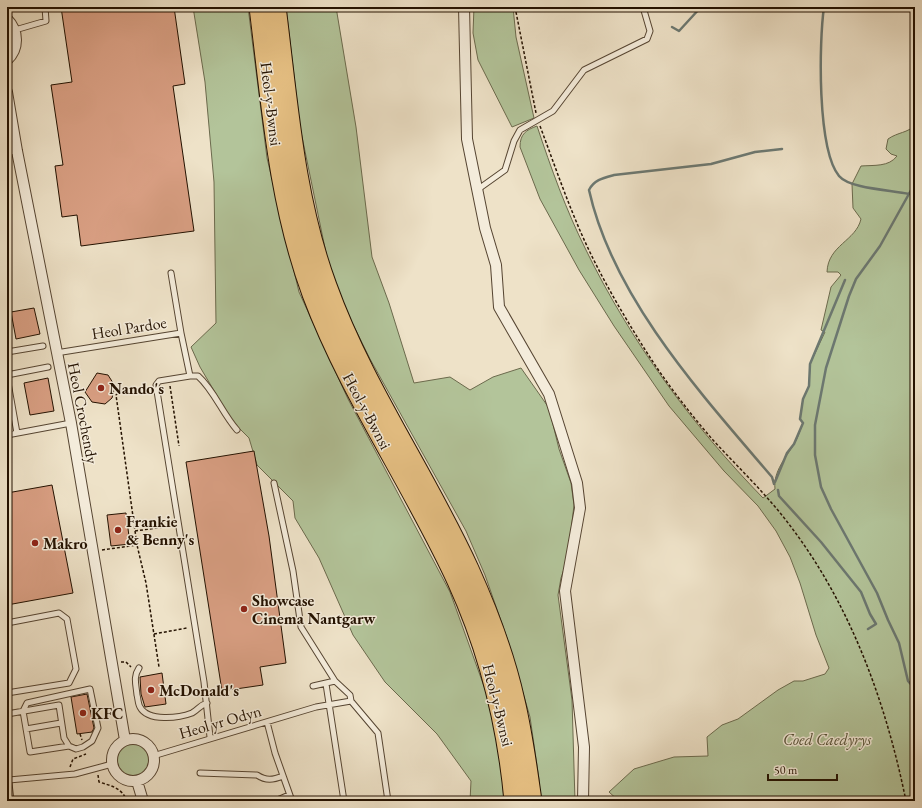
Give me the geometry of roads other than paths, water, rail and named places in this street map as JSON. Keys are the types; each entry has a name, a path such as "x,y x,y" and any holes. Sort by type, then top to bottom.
{"highway":[{"name":"Heol-y-Bwnsi","path":"259,7 278,158 292,225 312,293 336,350 367,414 431,529 457,582 481,638 500,702 510,757 514,801"},
{"name":"Heol-y-Bwnsi","path":"276,7 295,151 305,211 326,284 349,340 384,411 453,536 469,570 494,631 515,700 526,757 532,801"}],"street":[{"path":"464,7 466,139 485,228 496,264 499,306 549,394 577,483 580,508 565,591 584,747 583,801"},
{"path":"7,19 15,30 16,44 14,52 7,60"},
{"name":"Heol Crochendy","path":"7,92 12,152 71,423 125,740"},
{"path":"125,740 139,740 146,744 153,756 152,769 143,779 137,781 124,779 118,776 112,764 114,750 125,740"},
{"path":"137,781 143,801"}],"lane":[{"path":"15,30 46,21 45,7"},
{"path":"477,190 505,170 514,141 520,130 553,111 584,70 647,39 650,31 643,7"},
{"path":"171,273 180,333"},
{"name":"Heol Pardoe","path":"56,353 180,333 190,376"},
{"path":"7,352 42,346"},
{"path":"17,433 7,376 48,367"},
{"path":"210,737 207,703 156,385 159,381 198,376 206,383 222,412 237,430"},
{"path":"7,435 71,423"},
{"path":"274,483 293,571 301,627 335,681 350,695 351,701 378,733 388,801"},
{"path":"7,622 59,613 67,619 76,669 69,683 7,693"},
{"path":"138,670 134,677 140,707 147,714 176,717 194,712 202,704 207,703"},
{"path":"312,686 335,681"},
{"path":"326,684 344,801"},
{"path":"90,689 98,728 92,741 84,747 76,748 69,746 30,752 26,729 23,711 27,703 90,689"},
{"name":"Heol yr Odyn","path":"153,756 210,737 330,704 351,701"},
{"path":"7,714 59,705 64,738 69,746"},
{"path":"267,722 292,801"},
{"path":"26,729 61,723"},
{"path":"9,780 66,775 112,764"},
{"path":"7,766 11,801"},
{"path":"200,773 257,775 263,779 273,780 283,776"},
{"path":"275,801 289,795"}],"waterway":[{"path":"672,27 679,31 701,7 704,7"},
{"path":"824,7 821,44 821,94 823,120 832,162 839,176 852,184 909,194"},
{"path":"774,484 772,477 690,379 663,343 639,307 618,269 601,230 589,190 596,182 614,175 711,164 755,152 782,149"},
{"path":"915,183 880,246 856,279 849,296 826,368 815,425 815,455 821,487 831,509 877,593 899,643 908,681 915,689"},
{"path":"775,482 787,453 794,444 803,423 800,419 803,399 809,386 810,364 845,280"},
{"path":"778,490 779,496 821,542 861,592 876,624 868,629"}],"place":[{"name":"Nando's","path":"101,388"},
{"name":"Frankie & Benny's","path":"118,530"},
{"name":"Makro","path":"35,543"},
{"name":"Showcase Cinema Nantgarw","path":"244,609"},
{"name":"McDonald's","path":"151,690"},
{"name":"KFC","path":"83,713"}],"park label":[{"name":"Coed Caedyrys","path":"827,739"}]}
